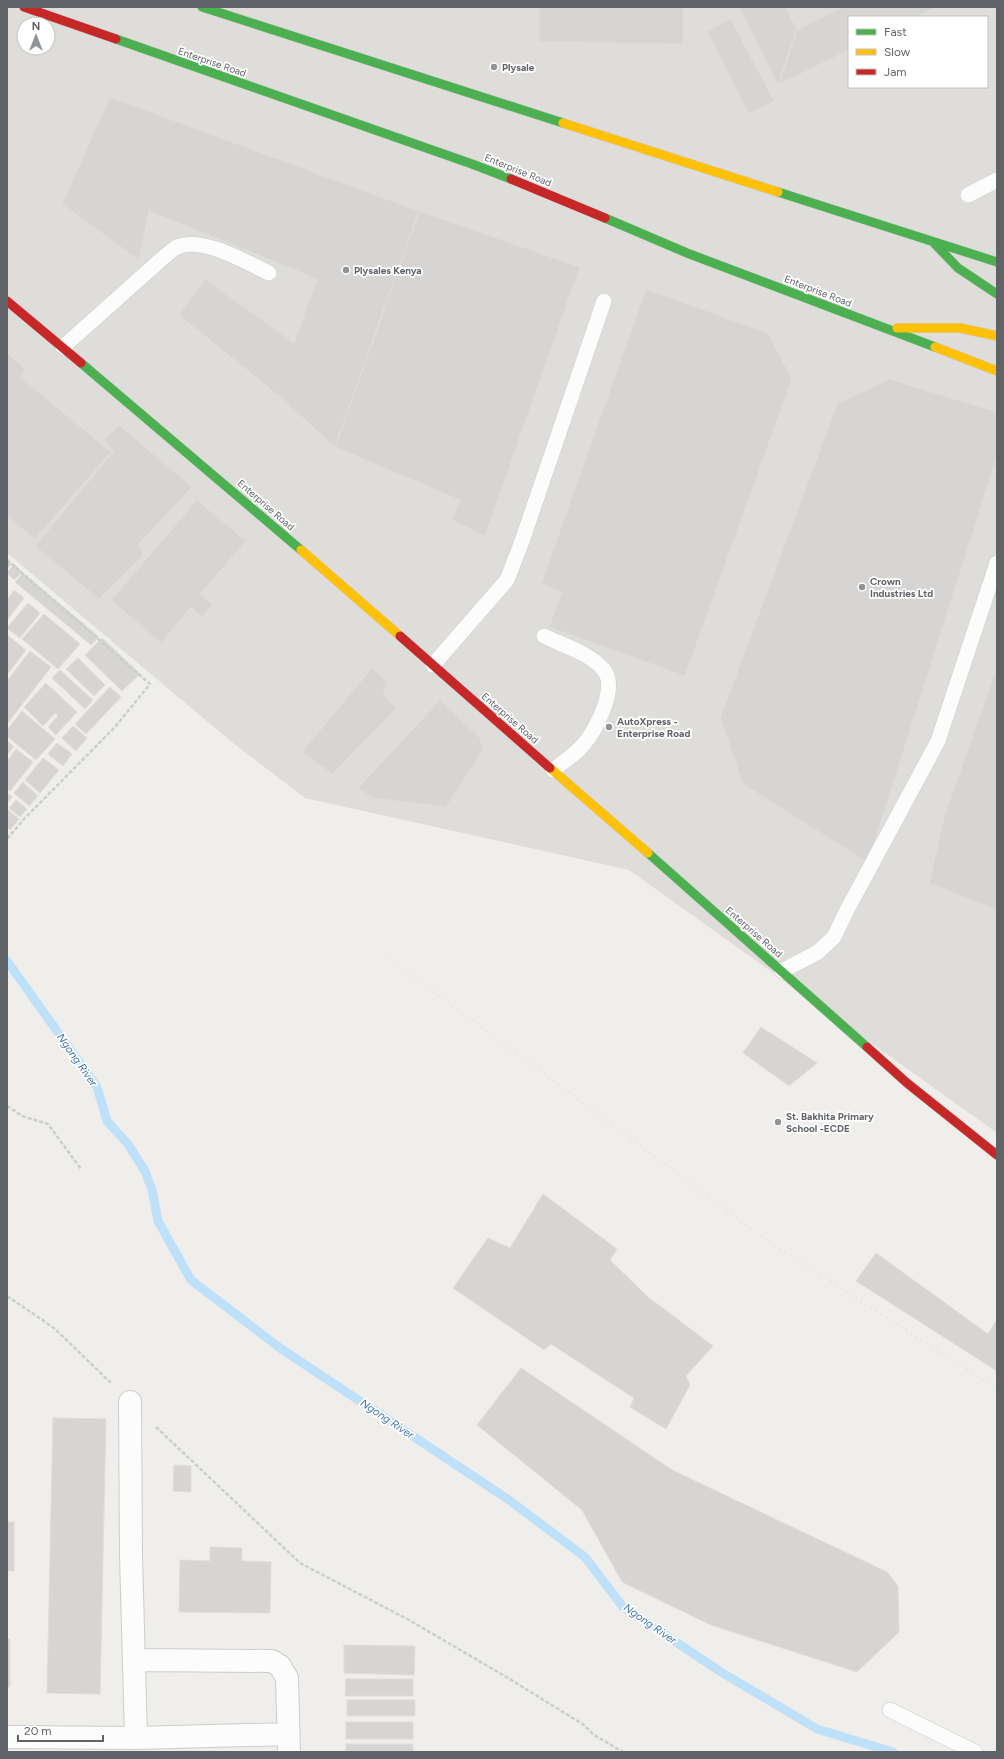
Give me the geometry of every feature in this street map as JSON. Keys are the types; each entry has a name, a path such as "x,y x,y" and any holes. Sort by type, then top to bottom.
{"main road":[{"name":"Enterprise Road","path":"24,7 472,164 562,199 687,253 997,371"},
{"path":"202,7 997,262"},
{"path":"931,240 958,268 997,294"},
{"name":"Enterprise Road","path":"7,301 250,504 782,971 907,1083 997,1155"},
{"path":"887,329 938,327 988,333 997,336"}],"street":[{"path":"130,1402 131,1556 136,1738"},
{"path":"7,1737 46,1745 136,1738 288,1743 287,1678 280,1666 272,1662 135,1660"}],"lane":[{"path":"968,195 997,180"},
{"path":"63,348 177,247 195,244 216,249 268,273"},
{"path":"433,665 507,580 521,544 604,301"},
{"path":"782,971 818,952 834,937 846,910 938,741 997,562"},
{"path":"544,636 593,660 605,670 610,687 597,725 583,746 553,770"},
{"path":"890,1710 975,1752"}],"path":[{"path":"7,560 150,684 115,727 25,818 7,839"},
{"path":"7,1106 22,1116 48,1124 81,1169"},
{"path":"7,1296 54,1328 200,1470 300,1563 416,1624 508,1678 584,1725 594,1735 623,1752"}],"shaded area":[{"path":"7,7 997,7 997,1133 629,870 305,798 233,743 7,553"}],"building":[{"path":"539,7 684,7 683,44 538,42"},
{"path":"739,7 786,7 797,30 778,85"},
{"path":"843,7 936,7 917,16 848,16 848,50 778,85 797,30"},
{"path":"731,19 774,101 749,114 707,31"},
{"name":"Plysales Kenya","path":"110,97 419,211 335,447 279,396 179,315 205,279 294,343 317,279 149,211 139,260 62,204"},
{"path":"419,211 580,267 485,536 452,520 460,500 335,447"},
{"path":"646,289 768,333 792,379 685,676 549,627 562,592 541,584"},
{"path":"7,353 26,370 20,377 111,452 35,539 7,517"},
{"name":"Crown Industries Ltd","path":"889,379 997,412 997,456 868,863 743,784 720,718 837,404"},
{"path":"119,425 192,487 139,544 143,555 99,599 35,546 114,451 104,440"},
{"path":"197,500 246,541 200,594 213,605 202,617 191,607 161,643 111,600"},
{"path":"7,560 11,564 7,569"},
{"path":"14,564 22,572 14,580 7,573"},
{"path":"23,573 99,637 91,645 15,582"},
{"path":"14,590 24,598 7,620 7,600"},
{"path":"28,603 40,613 20,638 7,628"},
{"path":"44,614 80,644 58,669 22,639"},
{"path":"7,635 26,650 7,675"},
{"path":"102,638 140,674 122,691 85,655"},
{"path":"30,651 51,667 7,724 7,681"},
{"path":"78,658 105,685 94,696 66,669"},
{"path":"997,667 997,910 929,883 945,814"},
{"path":"372,668 388,682 383,693 396,709 332,774 302,752"},
{"path":"60,670 93,700 85,709 52,678"},
{"path":"46,683 77,712 56,735 48,727 58,716 55,713 43,726 24,707"},
{"path":"110,687 121,697 86,734 75,724"},
{"path":"440,700 480,738 483,750 446,807 373,798 358,788"},
{"path":"22,711 55,739 36,760 7,736 7,730"},
{"path":"73,726 87,738 76,751 62,738"},
{"path":"7,741 14,747 7,755"},
{"path":"57,743 72,754 63,766 48,754"},
{"path":"16,749 33,762 10,791 7,789 7,761"},
{"path":"43,758 59,770 40,793 25,780"},
{"path":"23,782 38,796 29,806 14,793"},
{"path":"7,793 12,797 7,803"},
{"path":"16,800 27,809 20,817 9,808"},
{"path":"7,809 19,819 10,830 7,827"},
{"path":"761,1027 817,1063 789,1086 743,1053"},
{"path":"543,1194 617,1249 610,1260 648,1297 713,1346 686,1376 690,1385 666,1429 630,1407 634,1398 551,1344 544,1350 453,1288 488,1238 510,1248"},
{"path":"876,1253 988,1334 997,1319 997,1371 856,1281"},
{"path":"521,1368 672,1470 887,1572 898,1586 899,1632 857,1672 711,1625 622,1582 582,1510 477,1425"},
{"path":"53,1418 106,1419 100,1694 47,1693"},
{"path":"174,1465 191,1466 191,1492 173,1491"},
{"path":"7,1522 14,1522 14,1571 7,1571"},
{"path":"210,1547 242,1548 242,1561 271,1562 270,1613 179,1612 180,1560 210,1561"},
{"path":"7,1639 10,1639 10,1687 7,1687"},
{"path":"344,1645 415,1646 414,1675 344,1673"},
{"path":"346,1679 413,1679 413,1696 345,1696"},
{"path":"347,1700 415,1700 415,1716 347,1716"},
{"path":"346,1722 413,1722 413,1739 346,1739"},
{"path":"346,1744 413,1744 413,1752 346,1752"}],"waterway":[{"name":"Ngong River","path":"7,961 97,1087 107,1121 128,1144 145,1171 152,1190 158,1221 191,1280 280,1348 509,1500 585,1557 623,1607 721,1672 817,1729 893,1752"}],"railway":[{"path":"390,959 772,1244 997,1389"}],"traffic: fast":[{"path":"202,7 563,123"},
{"path":"116,39 511,179"},
{"path":"778,192 997,262"},
{"path":"605,218 687,253 935,347"},
{"path":"933,242 958,268 997,294"},
{"path":"81,363 301,550"},
{"path":"648,853 867,1047"}],"traffic: slow":[{"path":"563,123 778,192"},
{"path":"897,328 960,328 997,336"},
{"path":"935,347 997,371"},
{"path":"301,550 400,636"},
{"path":"550,768 648,853"}],"traffic: jam":[{"path":"24,7 116,39"},
{"path":"511,179 605,218"},
{"path":"7,301 81,363"},
{"path":"400,636 550,768"},
{"path":"867,1047 907,1083 997,1155"}],"place":[{"name":"Plysale","path":"494,67"},
{"name":"Plysales Kenya","path":"346,270"},
{"name":"Crown Industries Ltd","path":"862,587"},
{"name":"AutoXpress - Enterprise Road","path":"609,727"},
{"name":"St. Bakhita Primary School -ECDE","path":"778,1122"}]}
